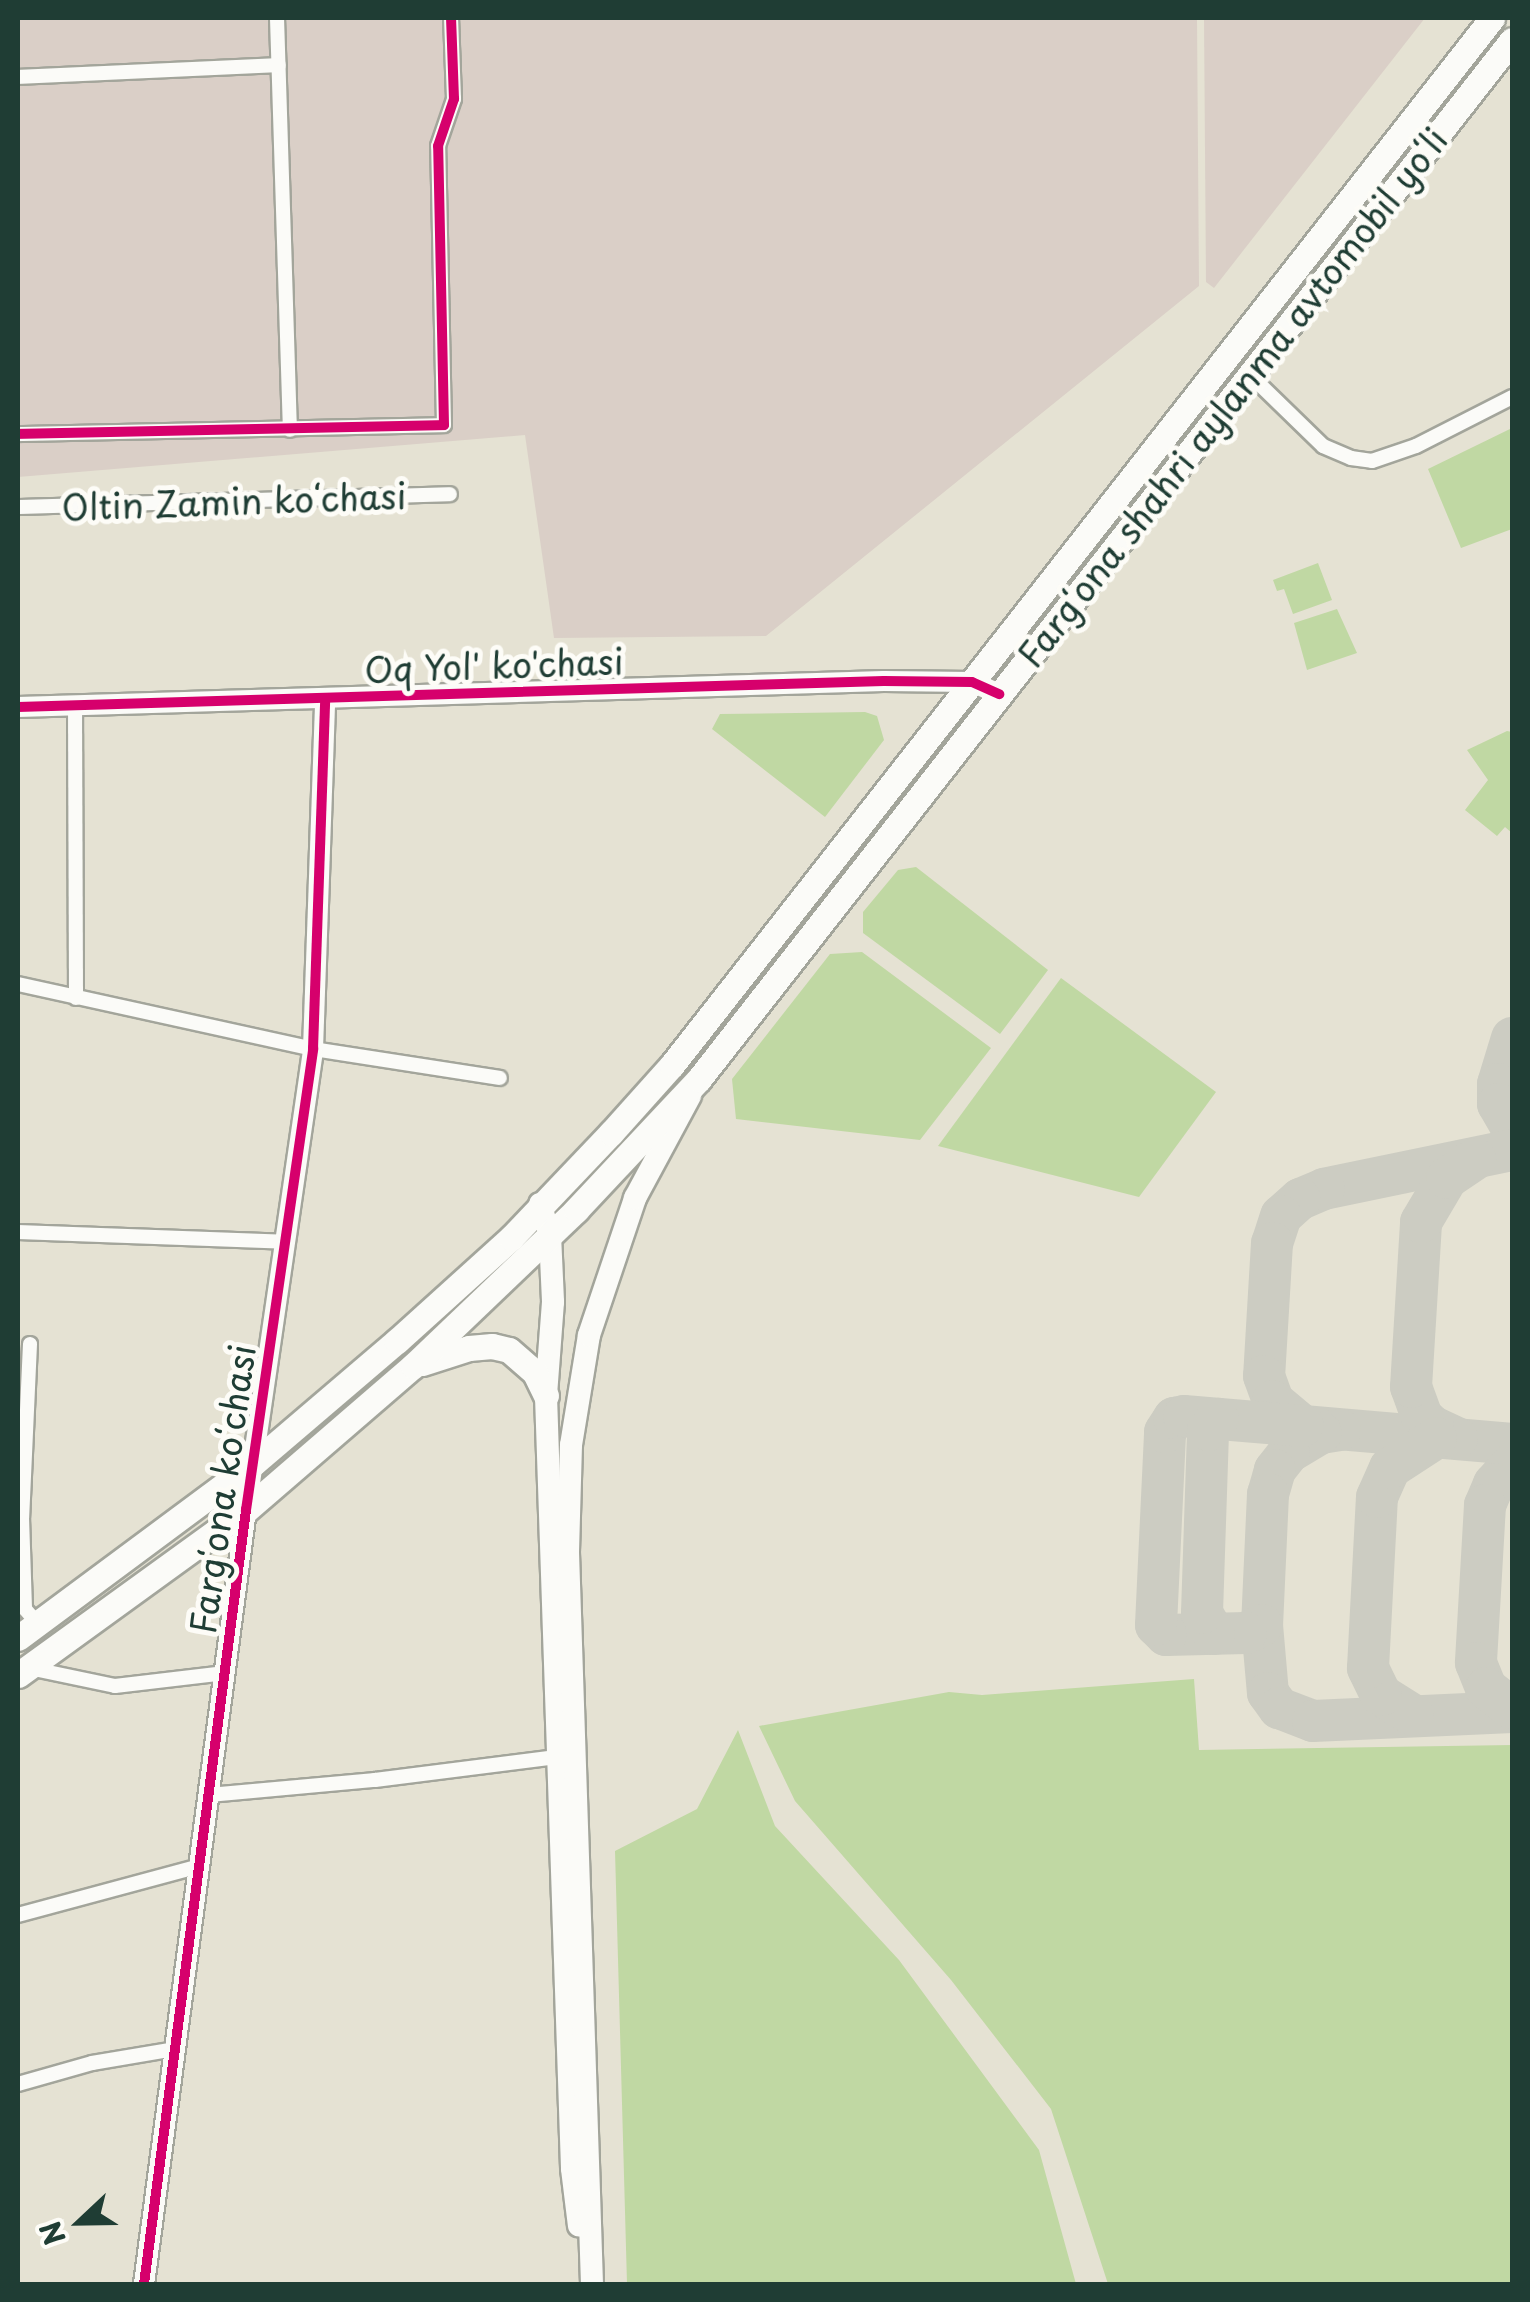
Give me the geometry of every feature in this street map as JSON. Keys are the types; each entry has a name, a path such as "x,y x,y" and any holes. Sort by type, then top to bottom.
{"highway":[{"name":"Fargʻona shahri aylanma avtomobil yoʻli","path":"28,1631 254,1463 411,1328 511,1238 672,1065 1492,18"},
{"name":"Fargʻona shahri aylanma avtomobil yoʻli","path":"23,1671 246,1510 413,1366 550,1235 699,1080 1512,40"},
{"path":"413,1366 492,1346 509,1350 535,1374 546,1396"}],"main road":[{"path":"589,2284 568,1552 571,1445 590,1334 636,1198 699,1080"},
{"path":"540,1204 550,1235 553,1302 546,1396 572,2169 589,2284"}],"street":[{"path":"278,18 290,430"},
{"path":"18,434 444,425 438,146 454,99 451,18"},
{"path":"18,77 279,65"},
{"path":"1249,374 1323,446 1351,458 1372,461 1416,446 1512,397"},
{"name":"Oltin Zamin koʻchasi","path":"18,507 450,494"},
{"path":"972,682 999,694"},
{"name":"Oq Yol' ko'chasi","path":"18,707 972,682"},
{"name":"Fargʻona koʻchasi","path":"144,2284 246,1510 313,1049 325,698"},
{"path":"75,706 76,998"},
{"path":"18,984 313,1049 500,1078"},
{"path":"18,1232 284,1242"},
{"path":"28,1631 23,1554 30,1344"},
{"path":"23,1671 115,1686 224,1673"},
{"path":"209,1795 375,1780 557,1757"},
{"path":"18,1915 200,1866"},
{"path":"18,2084 92,2063 176,2048"}],"shaded area":[{"path":"18,18 1197,18 1199,286 766,636 554,638 525,435 18,477"},
{"path":"1204,18 1425,18 1214,288 1206,282"}],"green space":[{"path":"1512,428 1512,529 1461,548 1428,469"},
{"path":"1318,563 1332,600 1293,614 1284,589 1277,591 1273,580"},
{"path":"1337,609 1357,653 1307,670 1294,623"},
{"path":"865,712 877,716 884,740 825,817 712,729 720,714"},
{"path":"1512,732 1512,833 1505,827 1497,836 1465,810 1488,780 1467,750"},
{"path":"916,867 1048,970 1000,1034 863,933 863,912 898,870"},
{"path":"862,952 991,1048 920,1140 736,1119 732,1079 830,954"},
{"path":"1061,978 1216,1092 1139,1197 938,1146"},
{"path":"1194,1679 1199,1750 1512,1745 1512,2284 1108,2284 1051,2109 951,1980 795,1801 759,1726 949,1692 982,1695"},
{"path":"738,1730 775,1826 899,1960 1039,2150 1076,2284 627,2284 615,1851 697,1809"}],"taxiway":[{"path":"1512,1038 1498,1084 1498,1104 1512,1128"},
{"path":"1512,1150 1324,1189 1300,1199 1281,1216 1272,1243 1264,1376 1273,1401 1303,1426 1512,1444"},
{"path":"1457,1438 1422,1417 1411,1387 1421,1222 1447,1178 1475,1159"},
{"path":"1262,1625 1246,1633 1166,1635 1156,1625 1165,1432 1174,1418 1184,1416 1303,1426"},
{"path":"1214,1634 1202,1613 1208,1430 1218,1419"},
{"path":"1340,1430 1321,1433 1289,1452 1275,1470 1268,1494 1262,1625 1268,1693 1279,1708 1313,1721 1512,1712"},
{"path":"1413,1715 1381,1695 1368,1668 1377,1497 1390,1468 1436,1438"},
{"path":"1512,1464 1494,1484 1485,1505 1476,1663 1486,1688 1512,1708"}],"cycle path":[{"path":"18,434 444,425 438,146 454,99 451,18"},
{"path":"18,707 884,681 972,682 999,694"},
{"path":"144,2284 246,1510 313,1049 325,698"}]}
